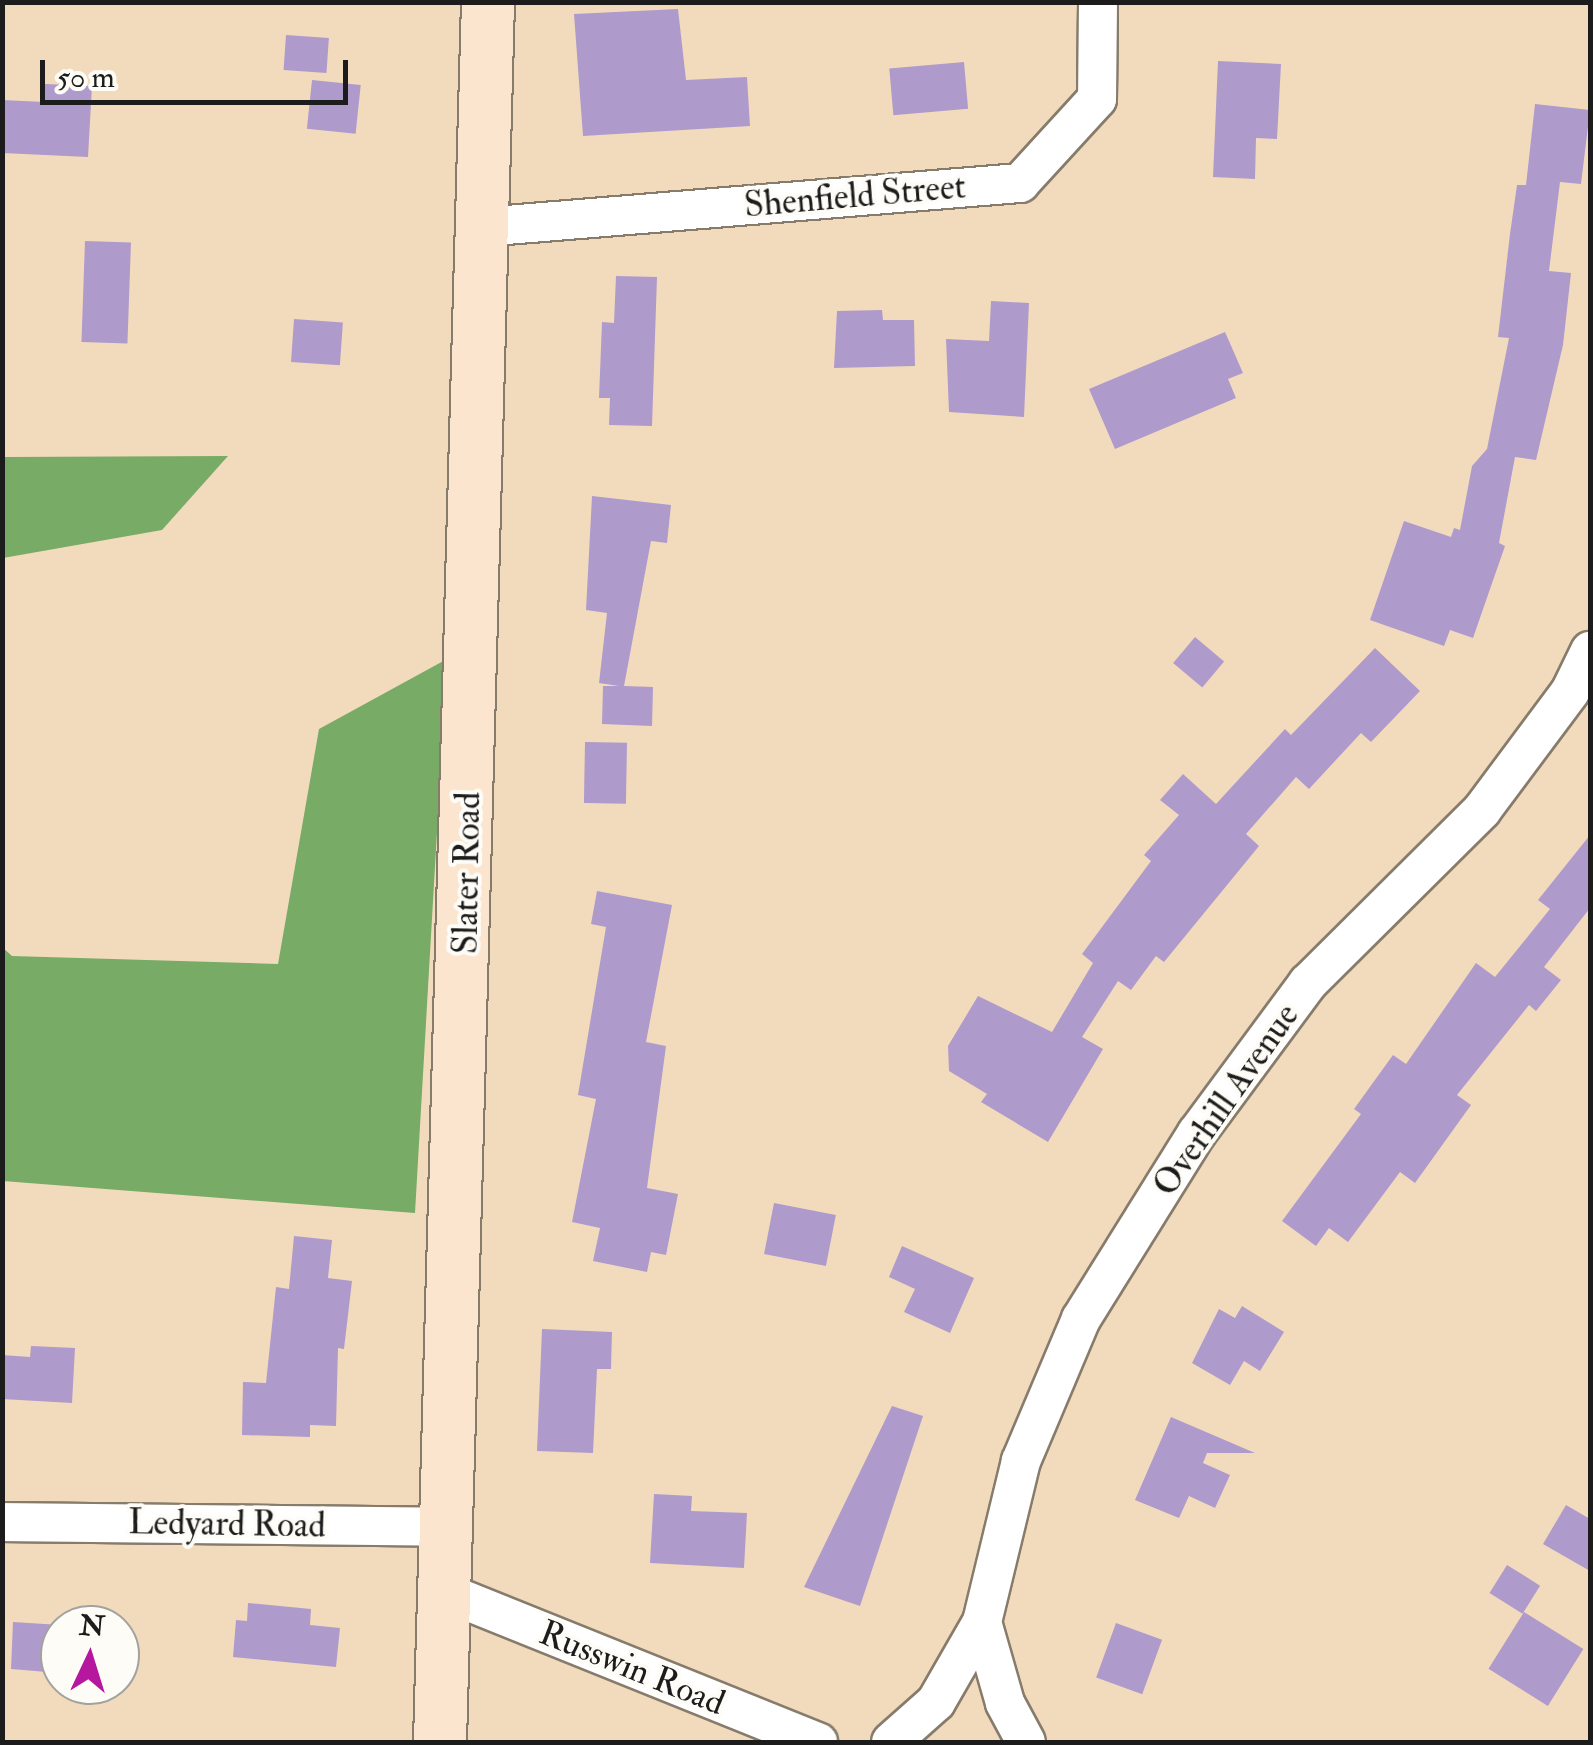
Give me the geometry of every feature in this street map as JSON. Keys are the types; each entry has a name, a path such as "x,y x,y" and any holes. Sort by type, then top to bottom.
{"main road":[{"name":"Slater Road","path":"440,1742 451,1527 488,2"}],"street":[{"name":"Shenfield Street","path":"482,227 1020,183 1097,98 1098,2"},
{"name":"Overhill Avenue","path":"891,1742 936,1702 982,1622 1022,1461 1081,1319 1197,1133 1308,983 1482,810 1570,692 1590,651"},
{"name":"Ledyard Road","path":"2,1522 451,1527"},
{"name":"Russwin Road","path":"447,1593 818,1742"},
{"path":"982,1622 1006,1703 1026,1742"}],"green space":[{"path":"228,456 162,530 3,558 3,457"},
{"path":"447,659 415,1213 3,1181 2,947 12,956 278,964 319,729"}],"building":[{"path":"678,9 686,80 747,77 750,126 583,136 574,14"},
{"path":"286,35 329,38 326,73 284,70"},
{"path":"1218,61 1281,64 1277,139 1256,138 1255,179 1213,177"},
{"path":"964,62 968,109 893,115 889,69"},
{"path":"312,80 361,85 356,134 307,129"},
{"path":"45,84 92,86 88,157 2,153 2,100 44,102"},
{"path":"1535,104 1590,110 1581,184 1560,182 1549,271 1571,273 1563,345 1536,460 1515,457 1499,543 1505,546 1473,638 1450,630 1444,646 1370,620 1404,521 1451,537 1454,528 1460,530 1472,466 1487,449 1509,338 1498,337 1510,234 1517,185 1526,185"},
{"path":"85,241 131,243 127,344 81,342"},
{"path":"616,276 657,277 652,426 609,425 610,398 599,398 602,322 614,323"},
{"path":"991,301 1029,303 1024,417 949,412 946,339 989,341"},
{"path":"882,310 883,320 914,320 915,366 834,368 837,311"},
{"path":"294,319 343,322 340,365 291,362"},
{"path":"1225,332 1243,373 1228,379 1236,398 1115,449 1089,389"},
{"path":"592,496 671,505 667,543 651,541 624,686 653,687 652,726 602,724 603,686 619,686 599,683 607,613 586,610"},
{"path":"1195,637 1224,661 1202,687 1173,663"},
{"path":"1375,648 1420,691 1371,742 1361,733 1309,789 1296,777 1246,834 1259,846 1164,962 1156,956 1131,990 1118,981 1082,1037 1103,1049 1048,1142 981,1102 987,1094 949,1071 948,1046 978,996 1052,1032 1093,963 1082,954 1151,861 1144,855 1179,815 1160,800 1183,774 1216,804 1285,729 1291,735"},
{"path":"585,742 627,743 626,804 584,803"},
{"path":"1590,835 1590,908 1544,967 1561,980 1536,1011 1529,1005 1457,1095 1471,1105 1415,1183 1400,1172 1348,1242 1329,1228 1316,1246 1282,1221 1361,1114 1354,1109 1393,1055 1406,1064 1476,963 1495,977 1550,909 1538,900"},
{"path":"597,891 672,905 646,1042 666,1046 647,1188 678,1194 666,1255 651,1252 647,1272 593,1261 600,1228 572,1222 596,1099 578,1095 606,927 591,924"},
{"path":"774,1203 836,1215 826,1266 764,1254"},
{"path":"294,1236 332,1240 328,1278 352,1281 344,1349 338,1348 336,1426 310,1425 310,1437 242,1435 243,1382 266,1383 276,1287 289,1289"},
{"path":"902,1246 974,1278 950,1333 904,1312 915,1289 889,1277"},
{"path":"1242,1306 1284,1332 1260,1371 1244,1361 1230,1385 1192,1363 1219,1309 1235,1318"},
{"path":"542,1329 612,1332 611,1369 597,1369 593,1453 537,1451"},
{"path":"31,1346 75,1348 72,1403 2,1399 2,1355 30,1357"},
{"path":"892,1406 923,1416 860,1606 804,1587"},
{"path":"1171,1417 1255,1453 1207,1453 1203,1463 1230,1475 1215,1508 1189,1496 1179,1518 1135,1500"},
{"path":"654,1494 692,1496 691,1511 747,1513 744,1568 650,1563"},
{"path":"1566,1505 1590,1519 1590,1571 1543,1544"},
{"path":"1507,1565 1540,1586 1523,1614 1490,1593"},
{"path":"248,1603 311,1609 310,1625 340,1628 336,1667 233,1657 236,1620 247,1621"},
{"path":"1524,1612 1583,1649 1548,1706 1488,1669"},
{"path":"13,1622 40,1624 40,1671 11,1669"},
{"path":"1116,1623 1162,1640 1142,1694 1096,1678"}]}
